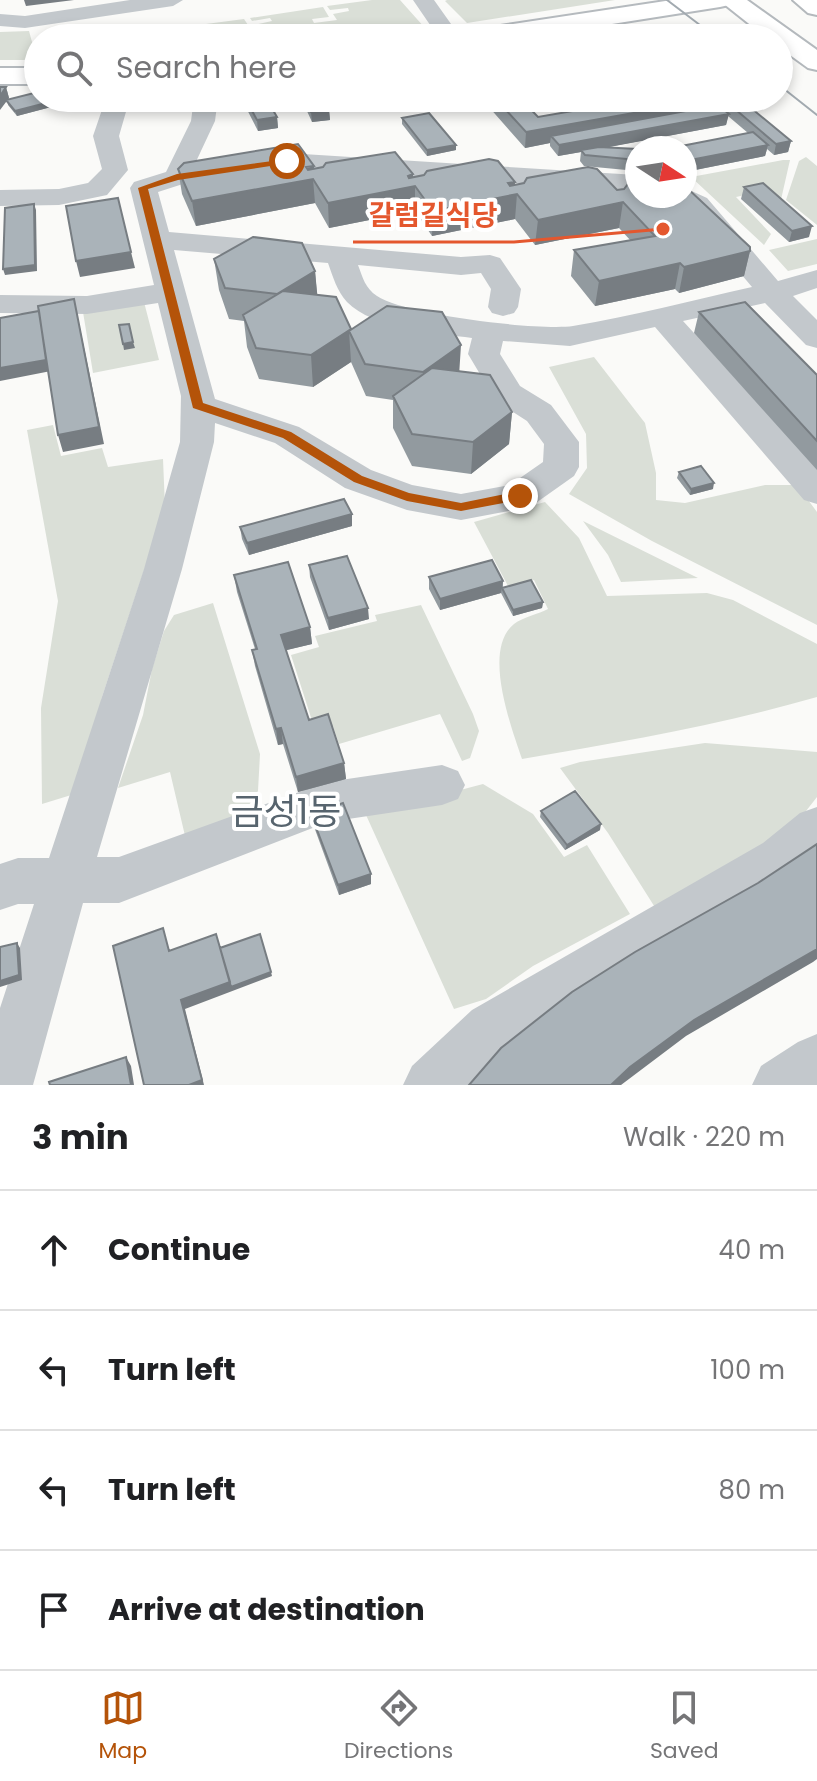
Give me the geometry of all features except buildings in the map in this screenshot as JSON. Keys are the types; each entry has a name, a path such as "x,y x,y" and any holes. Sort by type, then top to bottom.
{"main road":[{"path":"565,24 720,0"},
{"path":"731,0 764,24"},
{"path":"805,0 817,8"},
{"path":"793,45 817,62"},
{"path":"0,76 24,76"}],"street":[{"path":"0,20 25,22 173,0"},
{"path":"423,0 440,24"},
{"path":"1,198 59,197 97,189 115,170 106,136 114,112"},
{"path":"5,1085 29,998 163,569 197,442 198,396 168,292 158,240 143,188 193,175 204,112"},
{"path":"240,168 287,161 625,182"},
{"path":"697,204 772,292 817,338"},
{"path":"158,240 461,266 490,264 506,289 484,354 508,393 539,413 562,442 561,467 520,496 461,507 407,497 358,479 287,435 197,405"},
{"path":"339,255 347,268 355,294 372,307 400,316 496,319 570,336 772,292 817,279"},
{"path":"0,304 87,305 168,292"},
{"path":"663,317 817,491"},
{"path":"0,887 18,881 119,880 327,802 442,785"},
{"path":"431,1085 491,1029 780,859 817,828"},
{"path":"780,1085 817,1061"}],"shaded area":[{"path":"400,0 421,24 258,24 272,21 270,18 252,21 250,18 323,7 329,17 312,19 314,23 337,20 333,14 349,11 348,8 330,10 327,6"},
{"path":"447,0 615,0 467,23 445,1"},
{"path":"244,19 247,24 206,24"},
{"path":"24,31 24,60 0,60 0,32"},
{"path":"806,157 817,166 817,225 786,200 799,161"},
{"path":"790,160 780,204 763,191 736,197 771,234 764,245 697,183 697,176"},
{"path":"817,239 817,264 788,271 769,250"},
{"path":"144,302 159,360 93,373 83,312"},
{"path":"594,357 645,423 656,473 656,500 685,503 765,485 797,485 817,512 817,625 652,541 569,494 587,468 586,434 549,367"},
{"path":"53,425 61,456 102,448 108,467 163,459 165,507 102,697 81,792 42,804 41,708 58,601 27,430"},
{"path":"545,502 579,538 607,596 707,593 733,600 817,644 817,697 707,724 522,759 506,709 500,651 505,636 514,624 548,609 534,580 508,586 474,522"},
{"path":"583,521 698,578 621,582 608,555"},
{"path":"213,603 260,754 258,791 238,822 186,840 170,772 118,788 143,715 152,669 164,631 174,615"},
{"path":"421,605 479,731 470,758 462,761 440,714 339,744 333,726 315,730 291,655 319,647 315,636 377,621 375,615"},
{"path":"705,743 817,752 817,797 795,825 656,909 608,833 560,768 580,762"},
{"path":"483,784 533,814 564,857 587,845 630,914 533,966 486,999 454,1009 366,815"}],"tram line":[{"path":"667,0 699,24"},
{"path":"793,96 817,115"}],"place":[{"name":"갈럼길식당","path":"663,229"}],"district":[{"name":"금성1동","path":"286,811"}],"route":[{"path":"287,161 177,177 143,188 158,240 168,292 198,396 197,405 287,435 358,479 407,497 461,507 520,496"}]}
